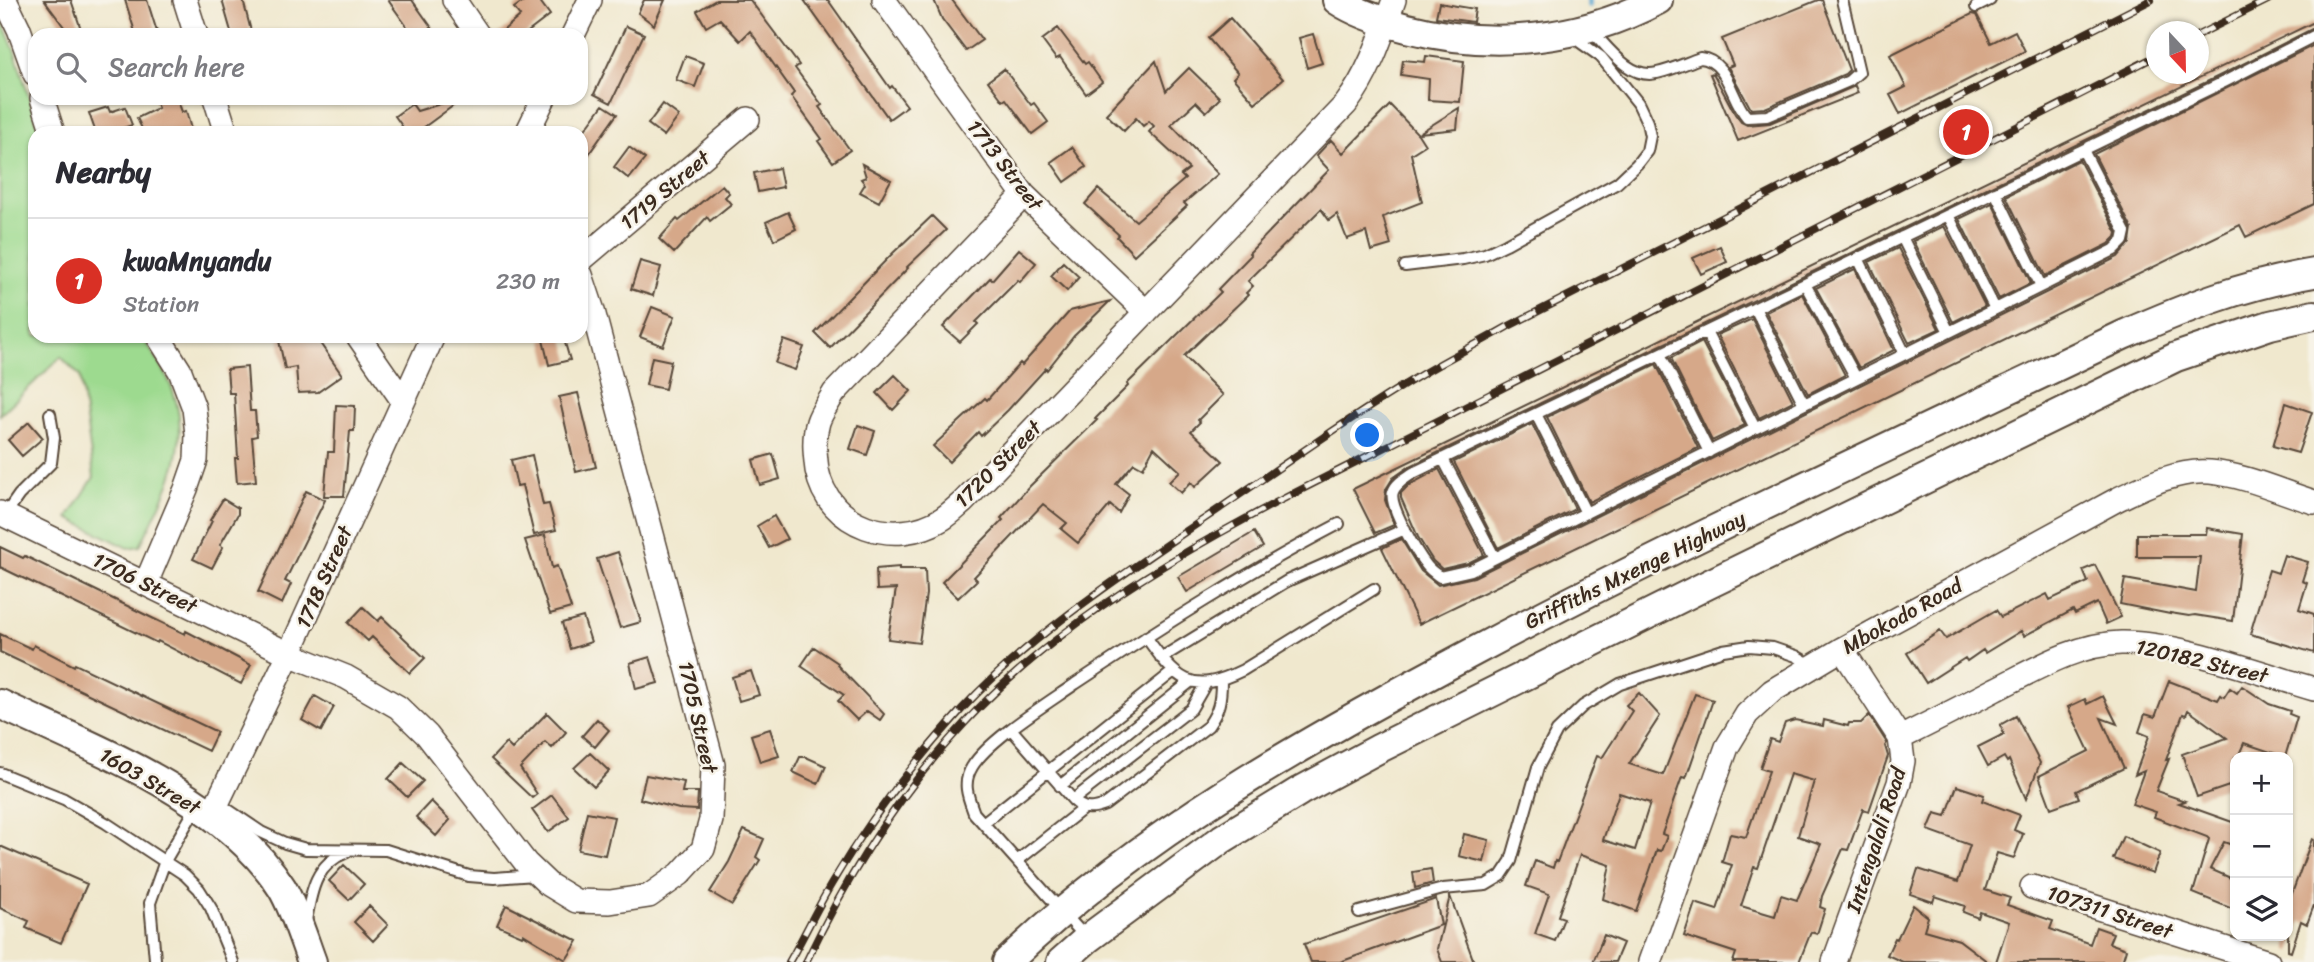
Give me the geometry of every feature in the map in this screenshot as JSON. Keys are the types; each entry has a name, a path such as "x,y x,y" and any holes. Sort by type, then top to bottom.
{"street":[{"path":"5,0 28,54"},
{"path":"185,0 194,28"},
{"path":"454,0 473,28"},
{"path":"576,28 590,0"},
{"name":"1713 Street","path":"884,0 1024,195 1146,312"},
{"path":"1338,0 1347,6 1390,11 1439,36 1503,40 1546,38 1579,31 1629,16 1658,0"},
{"name":"1720 Street","path":"1024,195 834,393 818,420 814,450 819,480 832,505 853,522 879,531 914,530 942,519 963,502 1346,104 1362,83 1390,11"},
{"path":"44,105 51,126"},
{"path":"217,105 224,126"},
{"name":"1719 Street","path":"588,254 748,119"},
{"name":"Griffiths Mxenge Highway","path":"1007,962 1064,912 1172,829 1355,714 1580,596 2123,335 2204,300 2270,280 2314,273"},
{"name":"1705 Street","path":"289,654 346,677 398,707 427,735 526,863 548,884 576,901 610,902 649,896 680,874 703,849 711,820 713,765 588,298"},
{"path":"1061,962 1087,939 1222,839 1300,791 1448,713 2176,357 2270,325 2314,315"},
{"path":"146,583 196,460 194,408 180,371 162,343"},
{"path":"363,343 403,401"},
{"name":"1718 Street","path":"208,808 289,654 429,343"},
{"name":"Mbokodo Road","path":"1650,962 1727,747 1747,714 1772,691 1842,649 2118,499 2159,482 2208,472 2232,476 2314,502"},
{"name":"1706 Street","path":"2,514 289,654"},
{"name":"120182 Street","path":"1900,738 2048,663 2085,649 2120,643 2199,656 2314,689"},
{"name":"Intengalali Road","path":"1834,962 1899,783 1903,761 1900,738 1842,649"},
{"name":"1603 Street","path":"0,704 118,760 208,808 259,859 283,890 307,950"},
{"name":"107311 Street","path":"2032,887 2268,962"}],"lane":[{"path":"1579,31 1639,73 1658,73 1706,58 1721,70 1747,117 1767,116 1849,81 1859,72 1842,0"},
{"path":"1976,7 1990,0"},
{"path":"1405,266 1485,254 1617,183 1647,151 1650,136 1638,103 1579,31"},
{"path":"2083,150 2125,232 2123,241 2114,250 1471,570 1440,577 1428,568 1392,502 1392,492 1413,473 2314,36"},
{"path":"1995,192 2041,286"},
{"path":"1948,215 1995,309"},
{"path":"1902,237 1949,332"},
{"path":"1858,258 1905,354"},
{"path":"1805,284 1856,378"},
{"path":"1755,308 1804,404"},
{"path":"1706,332 1755,428"},
{"path":"1660,354 1709,452"},
{"path":"2,514 51,463 54,438 50,414"},
{"path":"1536,414 1586,513"},
{"path":"1443,459 1495,558"},
{"path":"1087,939 974,813 967,796 966,782 972,766 1035,711 1146,637 1282,554 1339,524"},
{"path":"1161,658 1287,581 1405,529"},
{"path":"1146,637 1161,658 1190,682 1200,685 1221,681 1374,589"},
{"path":"1359,912 1443,889 1486,885 1501,876 1511,861 1538,767 1557,731 1583,706 1620,684 1723,650 1749,646 1773,648 1814,666"},
{"path":"983,823 1174,671"},
{"path":"1012,730 1059,786 1084,808 1091,809 1105,805 1208,726 1221,701 1221,681"},
{"path":"1059,786 1190,682"},
{"path":"1073,800 1191,709 1206,683"},
{"path":"0,773 64,799 185,875 199,889 215,918 233,962"},
{"path":"155,960 150,903 165,861 208,808 285,843 306,849 386,850 469,876 494,878 539,874"},
{"path":"1017,861 1084,808"},
{"path":"307,950 313,886 322,868 337,856 359,848"}],"green space":[{"path":"0,16 14,49 28,94 28,105 31,105 38,126 28,126 28,343 146,343 167,377 176,400 180,422 175,464 169,485 140,546 128,548 68,518 94,477 80,376 61,357 0,415"}],"building":[{"path":"44,0 71,0 81,28 65,28"},
{"path":"125,0 147,0 156,28 134,28"},
{"path":"222,0 243,0 250,28 230,28"},
{"path":"388,0 412,0 432,28 408,28"},
{"path":"525,0 539,0 550,15 533,28 506,28 520,16 514,8"},
{"path":"644,0 665,0 654,25 638,13"},
{"path":"716,0 750,0 799,65 795,68 850,150 833,162 818,141 822,139 791,96 794,93 750,31 740,41 720,19 706,27 697,11"},
{"path":"804,0 828,0 890,88 892,86 907,106 889,119"},
{"path":"934,0 952,0 982,40 966,51 942,19"},
{"path":"1822,0 1849,70 1765,108 1751,109 1728,67 1733,65 1722,39"},
{"path":"1439,3 1475,9 1473,22 1436,17"},
{"path":"1972,14 1977,15 1991,43 2015,31 2025,51 1900,114 1890,95 1906,87 1890,55"},
{"path":"1230,18 1283,79 1255,103 1233,78 1238,73 1208,38"},
{"path":"2314,22 2314,28 2209,81 2209,73"},
{"path":"626,26 644,34 611,103 594,94"},
{"path":"1058,28 1102,82 1086,94 1060,57 1056,59 1042,40"},
{"path":"1313,34 1322,63 1307,68 1299,38"},
{"path":"2314,45 2314,204 2246,237 2240,225 1419,624 1382,548 1401,539 1421,571 1438,585 1474,577 2118,257 2130,243 2132,229 2094,154"},
{"path":"685,56 704,63 695,87 676,80"},
{"path":"1426,56 1464,61 1460,102 1428,100 1429,79 1401,75 1403,60 1425,62"},
{"path":"1156,61 1166,91 1189,68 1220,98 1206,112 1196,102 1171,125 1218,174 1184,203 1187,206 1134,255 1117,237 1119,235 1085,204 1098,189 1136,221 1185,179 1181,175 1189,169 1149,132 1154,126 1149,121 1143,126 1136,118 1124,131 1106,114"},
{"path":"1004,69 1031,105 1034,103 1048,122 1032,134 1006,99 1003,101 988,81"},
{"path":"1713,73 1735,114 1747,125 1770,123 1855,86 1858,93 1738,141 1710,74"},
{"path":"2186,84 2202,84 1410,466 1393,478 1386,489 1385,500 1394,525 1375,533 1353,489"},
{"path":"663,104 679,116 664,136 648,124"},
{"path":"157,105 180,105 182,112 186,111 190,126 141,126 137,118 158,108"},
{"path":"411,105 417,111 437,105 454,105 426,126 402,126 395,116"},
{"path":"603,105 617,114 588,155 588,126"},
{"path":"1390,105 1425,145 1411,154 1422,202 1383,217 1391,245 1371,251 1366,232 1347,239 1337,214 1329,220 1321,209 1248,281 1253,286 1246,293 1248,295 1184,356 1223,395 1191,431 1223,461 1195,487 1191,482 1181,493 1169,482 1180,471 1154,447 1143,468 1134,463 1116,484 1129,494 1119,513 1110,505 1078,543 1061,529 1067,523 1043,504 974,577 977,580 958,598 942,582 1003,520 1001,518 1030,486 1097,420 1095,419 1127,384 1221,292 1218,289 1251,255 1249,253 1329,170 1316,156 1331,140 1343,153"},
{"path":"108,107 110,112 125,107 132,125 94,126 89,113"},
{"path":"1459,108 1457,129 1419,133"},
{"path":"629,147 645,159 629,179 614,167"},
{"path":"1072,147 1086,167 1065,182 1051,162"},
{"path":"2079,160 2117,233 2116,237 2109,244 2045,276 2006,196"},
{"path":"862,164 891,180 879,202 860,192 865,184 861,179 866,177"},
{"path":"779,168 783,187 758,192 754,173"},
{"path":"722,185 729,193 725,197 731,204 710,221 707,217 674,253 659,239 677,219 679,221"},
{"path":"1992,203 2031,283 1999,299 1959,219"},
{"path":"788,212 796,229 774,240 766,222"},
{"path":"932,216 946,230 830,348 815,333"},
{"path":"1944,226 1985,306 1953,322 1913,241"},
{"path":"1720,246 1727,262 1701,274 1693,258"},
{"path":"1898,248 1939,329 1909,343 1869,262"},
{"path":"1019,249 1036,263 1020,282 1018,280 976,322 978,324 960,342 943,327 990,278 992,280"},
{"path":"640,261 661,267 653,296 631,289"},
{"path":"1063,262 1079,277 1067,291 1051,276"},
{"path":"1855,269 1894,350 1859,368 1816,288"},
{"path":"1802,294 1845,375 1808,394 1766,312"},
{"path":"1110,301 1074,336 1047,370 1046,368 981,436 978,432 949,462 933,446 985,398 987,400 1070,311"},
{"path":"652,307 675,316 663,346 640,337"},
{"path":"1752,319 1793,401 1759,418 1717,335"},
{"path":"784,340 804,347 795,370 775,363"},
{"path":"1702,342 1745,425 1712,441 1671,358"},
{"path":"279,343 320,343 342,375 318,392 298,393 296,367 285,369"},
{"path":"544,343 565,343 570,360 549,365"},
{"path":"652,357 671,361 665,389 646,385"},
{"path":"1656,364 1698,448 1589,502 1547,417"},
{"path":"247,367 250,411 255,411 257,436 252,437 256,481 237,483 234,393 229,393 227,369"},
{"path":"895,375 911,391 893,410 877,393"},
{"path":"578,393 596,467 576,472 559,397"},
{"path":"2286,403 2312,412 2298,453 2273,446"},
{"path":"336,405 355,406 354,431 350,431 344,496 324,496 328,452 334,452"},
{"path":"29,422 43,438 22,456 8,440"},
{"path":"1532,424 1575,509 1498,548 1454,462"},
{"path":"858,425 875,431 867,455 850,449"},
{"path":"773,454 780,479 760,485 753,460"},
{"path":"532,455 543,505 549,504 556,530 534,535 522,485 517,486 511,460"},
{"path":"1439,469 1484,555 1468,563 1442,569 1433,561 1418,537 1401,498 1401,493 1409,485"},
{"path":"306,491 325,500 285,581 291,584 282,604 258,592"},
{"path":"223,499 238,508 238,514 220,545 223,547 212,568 193,559 212,521 210,520"},
{"path":"774,516 787,539 769,548 757,526"},
{"path":"2207,528 2243,534 2233,621 2170,614 2120,604 2125,579 2196,592 2200,557 2137,557 2137,534 2206,534"},
{"path":"1254,532 1263,547 1187,592 1178,577"},
{"path":"545,535 552,568 557,566 571,608 550,614 525,540"},
{"path":"0,547 23,558 25,556 185,634 186,631 251,665 241,684 158,641 157,643 0,567"},
{"path":"618,552 641,622 620,628 597,559"},
{"path":"2284,555 2308,562 2302,581 2307,583 2299,609 2314,614 2314,653 2250,634 2269,570 2278,573"},
{"path":"2095,565 2121,617 2106,624 2097,603 2075,614 2073,610 2024,636 2021,631 1985,653 1983,650 1967,661 1965,658 1926,683 1907,653 1940,631 1946,639 1996,610 2001,617 2047,594 2050,600 2088,582 2083,570"},
{"path":"876,569 925,569 926,594 919,643 888,639 896,589 877,590"},
{"path":"363,607 378,621 382,617 425,658 410,673 372,637 368,641 348,623"},
{"path":"583,617 591,642 570,649 562,623"},
{"path":"0,634 32,649 34,645 217,732 208,751 0,652"},
{"path":"814,647 838,663 884,714 880,720 867,711 857,720 838,701 844,695 801,666"},
{"path":"650,657 658,683 636,689 630,663"},
{"path":"751,671 759,695 739,701 732,677"},
{"path":"2169,681 2218,700 2221,695 2224,697 2230,688 2237,693 2242,686 2269,704 2290,711 2289,714 2297,717 2286,752 2270,752 2244,743 2240,752 2230,752 2230,786 2197,797 2182,754 2227,738 2188,710 2186,715 2183,714 2166,760 2169,759 2156,791 2185,801 2179,803 2230,821 2230,844 2224,842 2210,869 2230,878 2230,908 2193,893 2209,839 2154,817 2156,812 2132,804 2144,771 2135,775 2149,736 2139,732 2145,714 2155,717"},
{"path":"1639,693 1660,716 1629,764 1663,775 1695,694 1713,700 1686,778 1682,777 1662,834 1667,836 1661,851 1657,850 1636,911 1603,899 1610,865 1580,855 1558,916 1564,918 1555,941 1535,934 1549,894 1526,886 1535,861 1553,868 1555,861 1557,862 1597,756 1602,758 1632,711 1626,705","holes":["1619,793 1650,803 1635,850 1603,840"]},
{"path":"315,696 334,707 321,731 302,720"},
{"path":"2103,696 2117,724 2101,718 2124,768 2076,791 2079,798 2051,808 2039,776 2089,751 2068,707 2085,699 2087,704"},
{"path":"547,713 566,732 552,748 545,742 520,768 537,794 532,798 491,759 506,743 512,749"},
{"path":"1869,715 1887,743 1885,746 1888,756 1869,811 1863,809 1848,850 1843,849 1822,896 1820,907 1825,909 1817,934 1811,932 1799,962 1733,962 1736,953 1684,936 1695,903 1717,910 1732,865 1722,862 1730,834 1746,837 1769,771 1760,768 1770,739 1778,742 1785,723 1795,720 1823,726 1824,720 1848,726 1849,723 1861,723","holes":["1790,774 1814,781 1798,836 1821,844 1797,900 1781,895 1775,916 1741,906 1754,867 1758,868"]},
{"path":"2016,716 2040,763 2026,799 2009,760 2007,762 2004,757 1988,766 1978,747 2004,734 2000,725"},
{"path":"597,719 609,730 595,747 582,736"},
{"path":"770,729 779,756 760,762 751,735"},
{"path":"590,753 609,771 594,787 574,768"},
{"path":"800,757 826,766 818,784 793,772"},
{"path":"403,763 423,781 407,797 388,779"},
{"path":"646,775 684,782 682,792 698,792 697,810 679,809 640,799"},
{"path":"1957,786 1984,795 1982,801 2020,815 2014,830 2023,834 2014,858 1997,853 1985,890 2010,898 2007,905 2053,921 2050,929 2090,944 2096,927 2113,933 2109,943 2126,949 2122,962 1996,962 2009,922 1980,912 1978,918 1963,912 1965,906 1935,896 1933,902 1910,894 1918,869 1958,882 1970,845 1928,830 1935,813 1946,816"},
{"path":"552,795 569,817 548,832 532,810"},
{"path":"431,801 450,820 436,836 416,817"},
{"path":"587,812 614,817 605,855 578,850"},
{"path":"744,830 764,839 756,857 760,860 732,905 710,892 729,862"},
{"path":"1464,834 1489,840 1484,862 1459,856"},
{"path":"2123,836 2160,853 2153,873 2113,859"},
{"path":"2312,839 2314,905 2307,924 2301,921 2291,952 2288,951 2288,941 2293,941 2293,891"},
{"path":"0,846 87,884 61,943 26,928 29,921 0,908"},
{"path":"344,865 364,884 349,900 329,881"},
{"path":"1431,869 1433,883 1415,888 1413,872"},
{"path":"1450,896 1474,962 1442,962 1437,949"},
{"path":"1436,899 1441,925 1340,962 1311,962 1304,944"},
{"path":"506,905 578,941 566,960 523,934 522,936 497,925"},
{"path":"1913,905 1928,917 1924,930 1959,940 1988,962 1903,962 1887,955"},
{"path":"369,906 388,925 373,941 354,922"},
{"path":"1604,935 1623,943 1615,962 1593,962"}],"waterway":[{"path":"1589,0 1589,5"}],"railway":[{"path":"789,962 846,860 876,814 926,750 989,681 1048,630 1111,583 1342,425 1444,361 2151,0"},
{"path":"2209,30 2268,0"},
{"path":"806,962 861,860 904,796 928,766 979,708 1032,660 1088,616 1148,576 1273,504 2146,61"}],"place":[{"name":"kwaMnyandu","path":"1966,132"}]}
